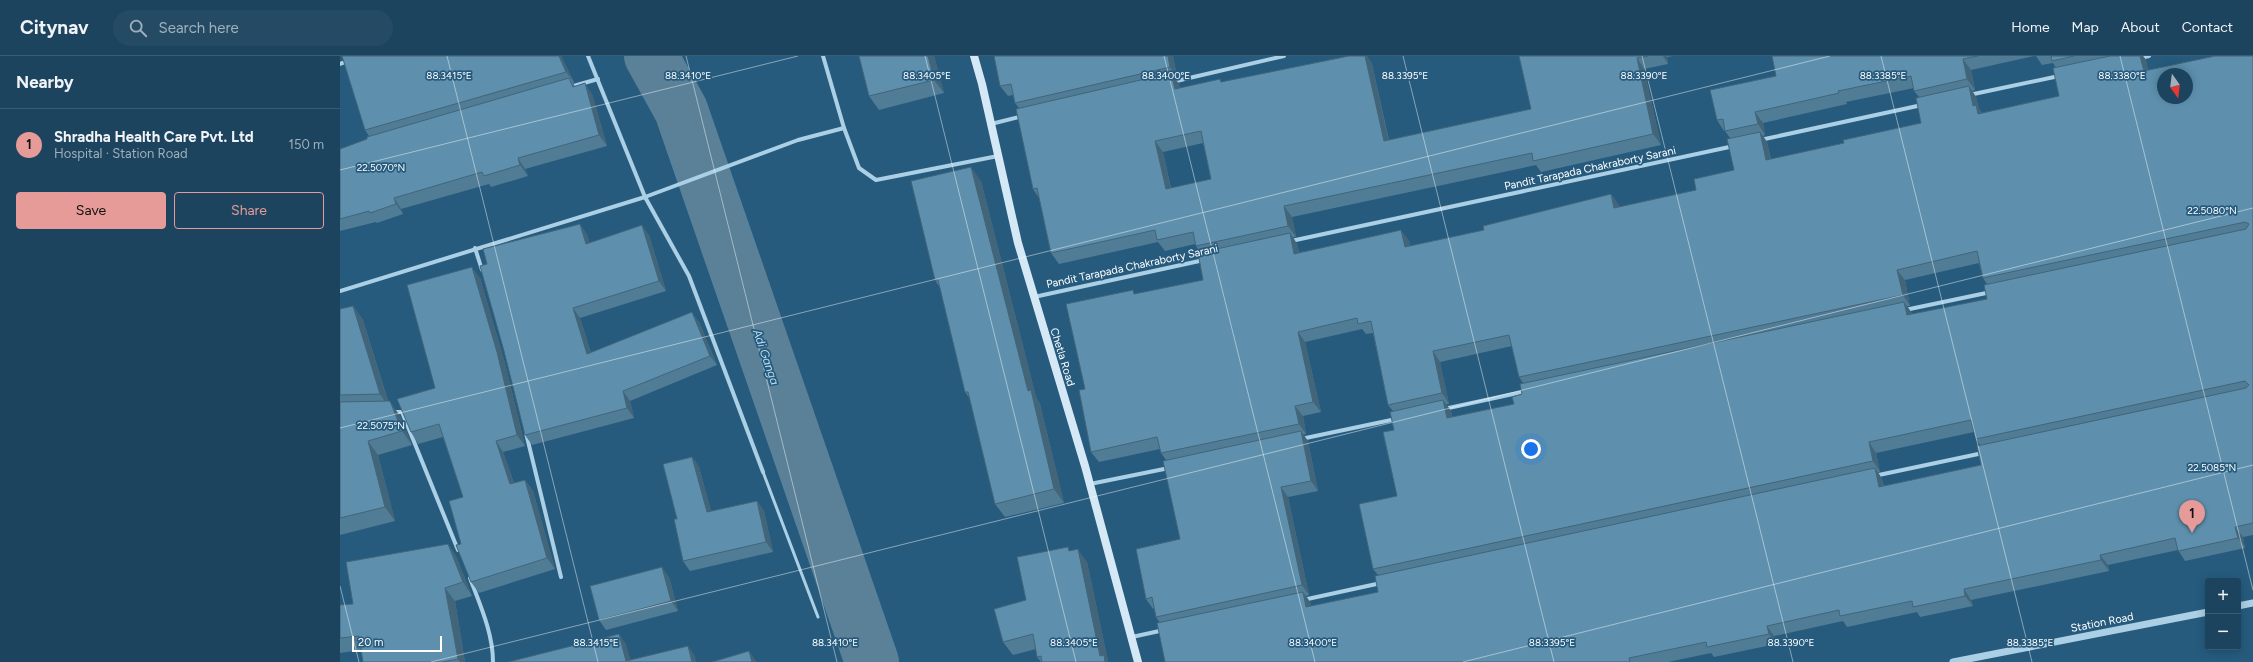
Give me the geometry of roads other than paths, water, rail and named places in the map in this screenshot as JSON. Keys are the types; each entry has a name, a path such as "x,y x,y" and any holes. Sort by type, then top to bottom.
{"main road":[{"name":"Chetla Road","path":"974,56 992,124 1018,243 1089,485 1138,662"}],"street":[{"path":"588,56 645,197 689,276 763,472"},
{"path":"823,56 844,128 859,168 876,180 999,156"},
{"path":"1169,83 1284,56"},
{"path":"2133,59 2149,56"},
{"path":"340,64 352,60"},
{"path":"1962,96 2063,75"},
{"path":"568,88 598,79"},
{"path":"1752,142 1931,103"},
{"path":"992,124 1030,115"},
{"path":"340,291 475,248 645,197 798,140 844,128"},
{"name":"Pandit Tarapada Chakraborty Sarani","path":"1284,243 1736,146"},
{"path":"475,248 484,278"},
{"name":"Pandit Tarapada Chakraborty Sarani","path":"1034,297 1206,260"},
{"path":"1902,311 1995,291"},
{"path":"1441,410 1534,390"},
{"path":"386,412 402,412 460,554"},
{"path":"1292,441 1402,418"},
{"path":"525,431 560,577"},
{"path":"1866,478 1990,451"},
{"path":"1089,485 1175,466"},
{"path":"468,575 484,616 493,651 493,662"},
{"path":"1301,600 1386,582"},
{"path":"2241,605 2253,603"},
{"name":"Station Road","path":"1953,662 2205,613"},
{"path":"1132,637 1170,629"}],"lane":[{"path":"763,472 818,617"}],"waterway":[{"name":"Adi Ganga","path":"651,56 681,110 872,662"}],"place":[{"name":"Shradha Health Care Pvt. Ltd","path":"2192,533"}]}
